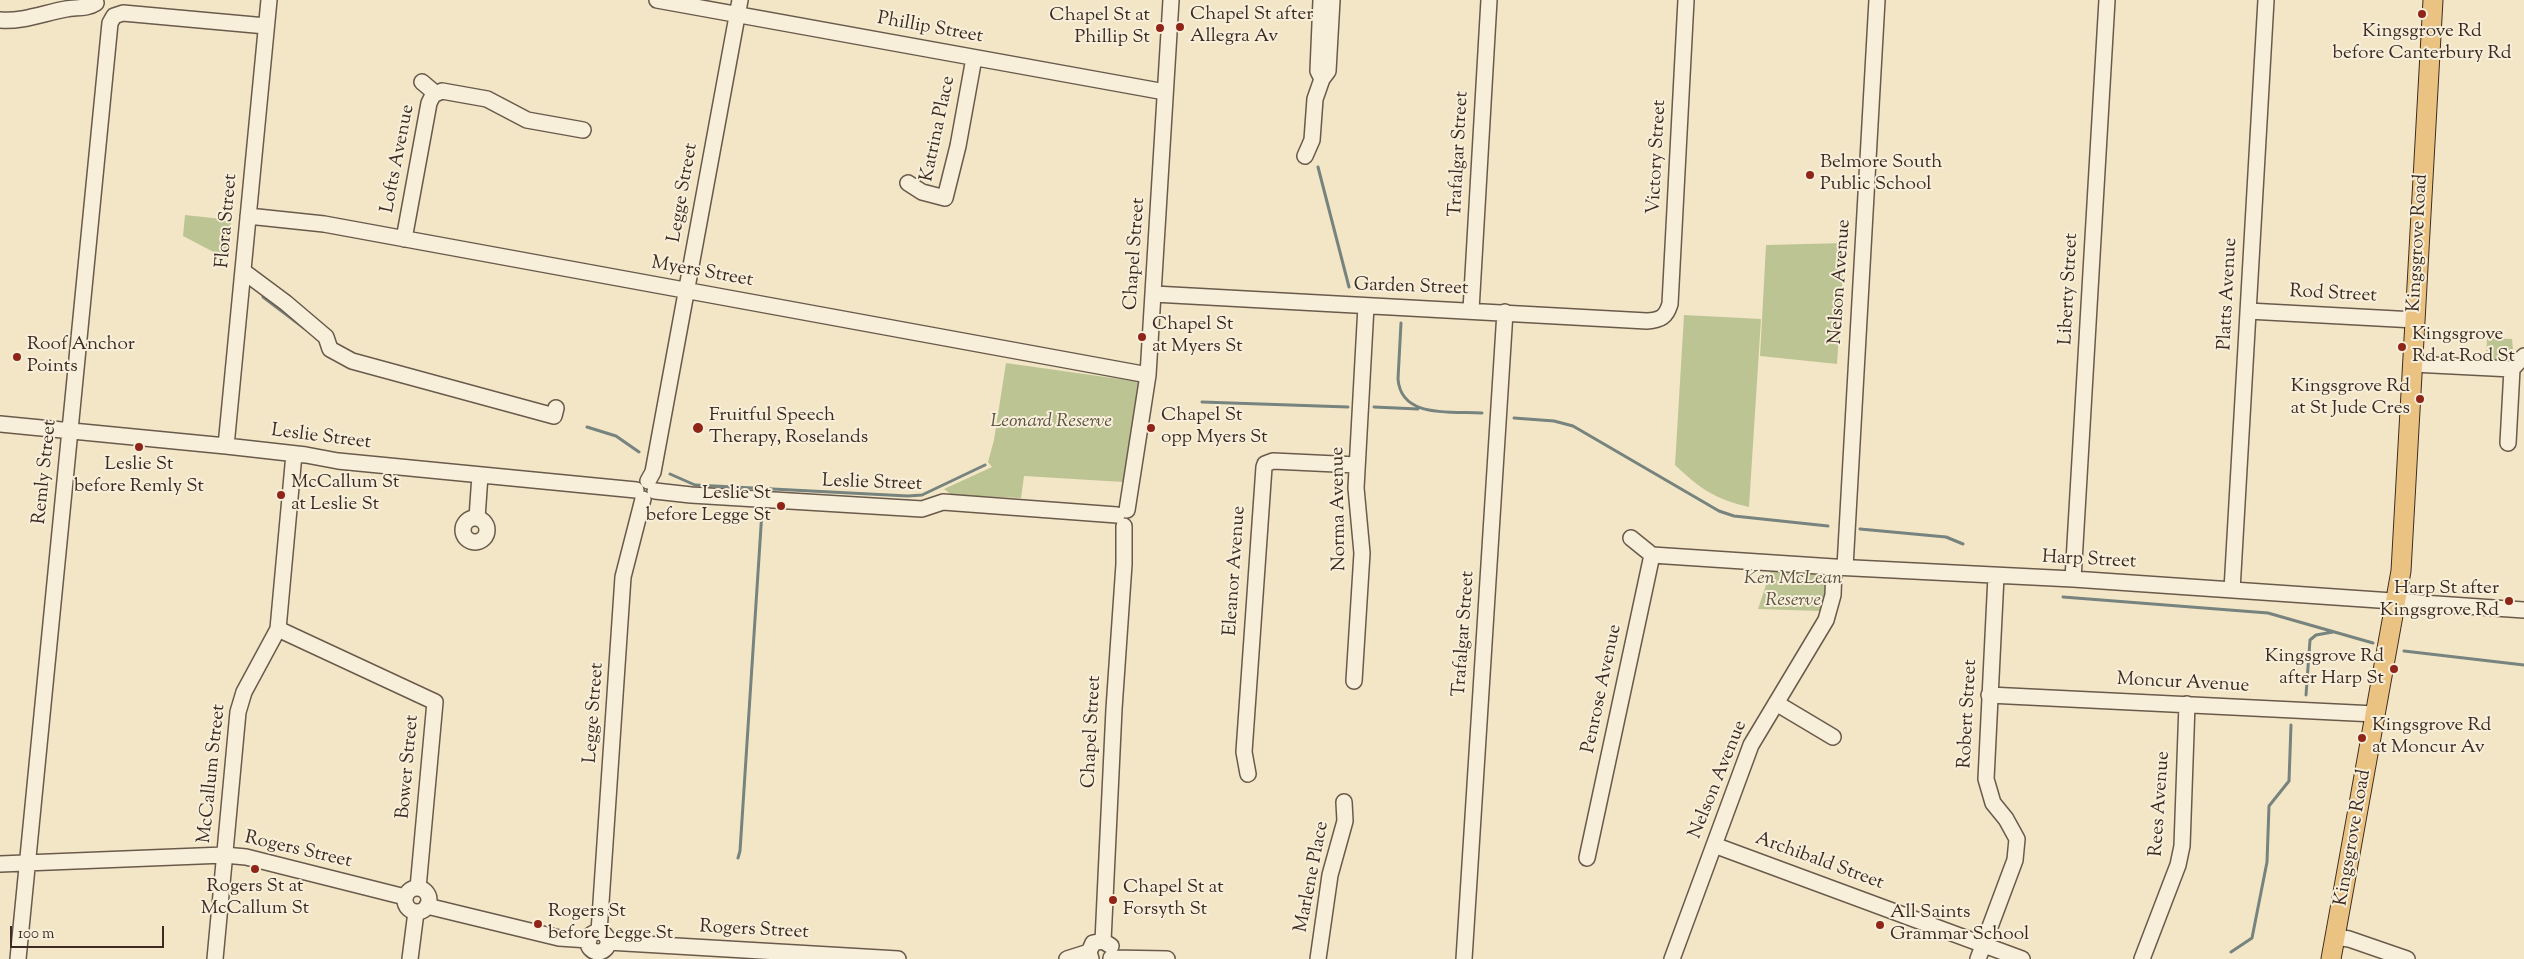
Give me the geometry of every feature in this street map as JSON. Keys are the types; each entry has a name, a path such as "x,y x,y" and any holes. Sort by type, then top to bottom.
{"main road":[{"name":"Kingsgrove Road","path":"2332,959 2401,571 2433,0"}],"street":[{"name":"Flora Street","path":"226,446 269,0"},
{"name":"Phillip Street","path":"657,0 739,7 974,58 1165,92"},
{"name":"Chapel Street","path":"1103,941 1114,709 1124,564 1123,517 1148,375 1171,0"},
{"path":"1321,0 1318,71 1322,79"},
{"path":"1305,156 1312,140 1315,99 1322,79 1328,71 1332,0"},
{"name":"Trafalgar Street","path":"1471,310 1489,0"},
{"name":"Victory Street","path":"1666,315 1670,304 1686,0"},
{"name":"Nelson Avenue","path":"1672,959 1751,745 1826,620 1839,567 1877,0"},
{"name":"Liberty Street","path":"2073,579 2107,0"},
{"name":"Platts Avenue","path":"2232,590 2266,0"},
{"path":"0,20 11,21 87,7 98,2 114,16 123,13 266,26"},
{"name":"Legge Street","path":"599,945 623,577 646,490 653,472 739,7"},
{"name":"Remly Street","path":"18,959 110,23 114,16"},
{"name":"Katrina Place","path":"908,183 922,192 945,198 958,146 974,58"},
{"path":"422,82 435,93"},
{"name":"Lofts Avenue","path":"404,239 429,103 435,93 442,91 488,99 527,120 583,130"},
{"name":"Myers Street","path":"248,216 324,224 1148,375"},
{"path":"243,271 286,303 326,337 330,349 352,361 554,416 556,408"},
{"name":"Garden Street","path":"1154,294 1647,321 1661,319 1666,315"},
{"name":"Norma Avenue","path":"1354,681 1362,553 1356,503 1366,306"},
{"name":"Rod Street","path":"2248,311 2415,320"},
{"name":"Trafalgar Street","path":"1464,959 1505,312"},
{"path":"2508,442 2512,369 2524,356"},
{"path":"2413,364 2512,369"},
{"name":"Leslie Street","path":"0,424 226,446 338,461 646,490 691,496 922,509 943,502 1123,517"},
{"name":"McCallum Street","path":"214,959 239,707 244,692 278,629 294,454"},
{"name":"Eleanor Avenue","path":"1248,774 1244,752 1265,464 1273,461 1357,466"},
{"path":"477,518 480,475"},
{"path":"1632,538 1652,555"},
{"name":"Harp Street","path":"1652,555 2073,579 2524,610"},
{"name":"Penrose Avenue","path":"1587,858 1652,555"},
{"name":"Robert Street","path":"1978,959 2015,860 2017,839 2006,819 1993,803 1986,779 1996,576"},
{"name":"Bower Street","path":"278,629 435,702 418,888"},
{"name":"Moncur Avenue","path":"1989,695 2375,714"},
{"path":"1776,703 1833,737"},
{"name":"Rees Avenue","path":"2142,959 2178,864 2182,846 2187,704"},
{"name":"Marlene Place","path":"1318,959 1330,875 1345,821 1344,802"},
{"name":"Archibald Street","path":"1714,845 2022,959"},
{"name":"Rogers Street","path":"0,864 224,855 246,857 405,897"},
{"path":"410,959 427,895 418,888 412,889 405,897 407,907 422,909"},
{"name":"Rogers Street","path":"422,909 599,945 898,959"},
{"path":"2336,937 2349,939 2407,959"},
{"path":"1067,959 1090,956 1093,943 1103,941 1111,947 1111,958 1168,959"}],"green space":[{"path":"185,215 231,220 227,259 183,236"},
{"path":"1845,243 1837,364 1760,356 1766,245"},
{"path":"1684,315 1761,319 1749,507 1717,497 1692,481 1675,465"},
{"path":"2487,338 2512,339 2514,361 2486,359"},
{"name":"Leonard Reserve","path":"1006,363 1141,382 1123,482 1024,476 1021,498 952,495 944,489 992,467 988,462 994,440"},
{"name":"Ken McLean Reserve","path":"1771,570 1804,571 1818,576 1824,581 1828,587 1820,611 1758,609"}],"waterway":[{"path":"1318,167 1349,287"},
{"path":"263,297 304,328"},
{"path":"1401,323 1398,379 1401,392 1408,401 1418,407 1430,410 1482,413"},
{"path":"1202,402 1348,407"},
{"path":"1374,407 1418,409"},
{"path":"1514,418 1554,421 1573,426 1719,511 1734,516 1828,526"},
{"path":"587,427 616,436 639,452"},
{"path":"670,474 695,485 908,496 922,495 985,465"},
{"path":"738,858 740,851 762,511"},
{"path":"1860,529 1946,537 1963,544"},
{"path":"2063,597 2268,613 2373,643"},
{"path":"2306,695 2310,640 2316,635 2333,632"},
{"path":"2404,651 2524,665"},
{"path":"2231,952 2252,938 2267,862 2269,806 2289,781 2291,725"}],"place":[{"name":"Kingsgrove Rd before Canterbury Rd","path":"2422,14"},
{"name":"Chapel St after Allegra Av","path":"1180,27"},
{"name":"Chapel St at Phillip St","path":"1160,28"},
{"name":"Belmore South Public School","path":"1810,175"},
{"name":"Chapel St at Myers St","path":"1142,337"},
{"name":"Kingsgrove Rd at Rod St","path":"2402,347"},
{"name":"Roof Anchor Points","path":"17,357"},
{"name":"Kingsgrove Rd at St Jude Cres","path":"2420,399"},
{"name":"Fruitful Speech Therapy, Roselands","path":"698,428"},
{"name":"Chapel St opp Myers St","path":"1151,428"},
{"name":"Leslie St before Remly St","path":"139,447"},
{"name":"McCallum St at Leslie St","path":"281,495"},
{"name":"Leslie St before Legge St","path":"781,506"},
{"name":"Harp St after Kingsgrove Rd","path":"2509,601"},
{"name":"Kingsgrove Rd after Harp St","path":"2394,669"},
{"name":"Kingsgrove Rd at Moncur Av","path":"2362,738"},
{"name":"Rogers St at McCallum St","path":"255,869"},
{"name":"Chapel St at Forsyth St","path":"1113,900"},
{"name":"Rogers St before Legge St","path":"538,924"},
{"name":"All Saints Grammar School","path":"1880,925"}]}
